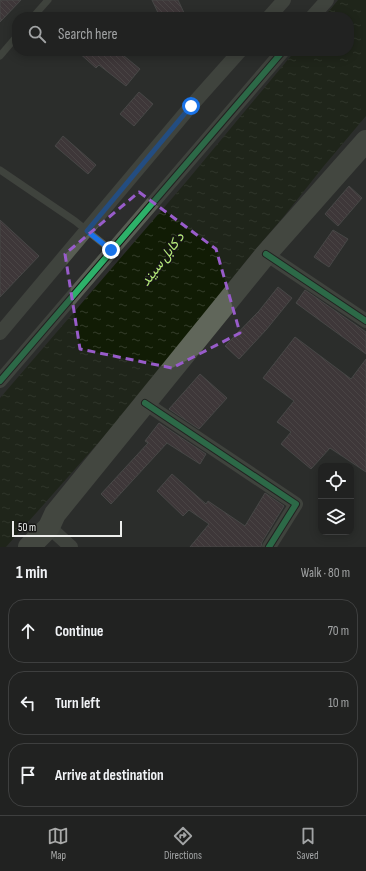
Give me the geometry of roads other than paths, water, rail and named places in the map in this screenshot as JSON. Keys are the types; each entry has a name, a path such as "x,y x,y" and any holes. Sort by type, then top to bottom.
{"main road":[{"path":"29,547 49,527 55,514 266,254 366,141"}],"street":[{"path":"273,12 284,0"},
{"path":"316,12 326,0"},
{"path":"0,333 186,112 236,56"},
{"path":"0,381 279,56"},
{"path":"266,254 366,322"},
{"path":"145,402 296,504 269,547"},
{"path":"49,527 71,547"}],"lane":[{"path":"38,12 48,0"},
{"path":"0,56 12,42"},
{"path":"0,170 75,221 111,250"}],"water":[{"name":"د کابل سيند","path":"338,0 366,0 366,116 246,261 146,389 6,547 0,547 0,398 186,182 291,56 354,56 354,12 328,12"}]}
